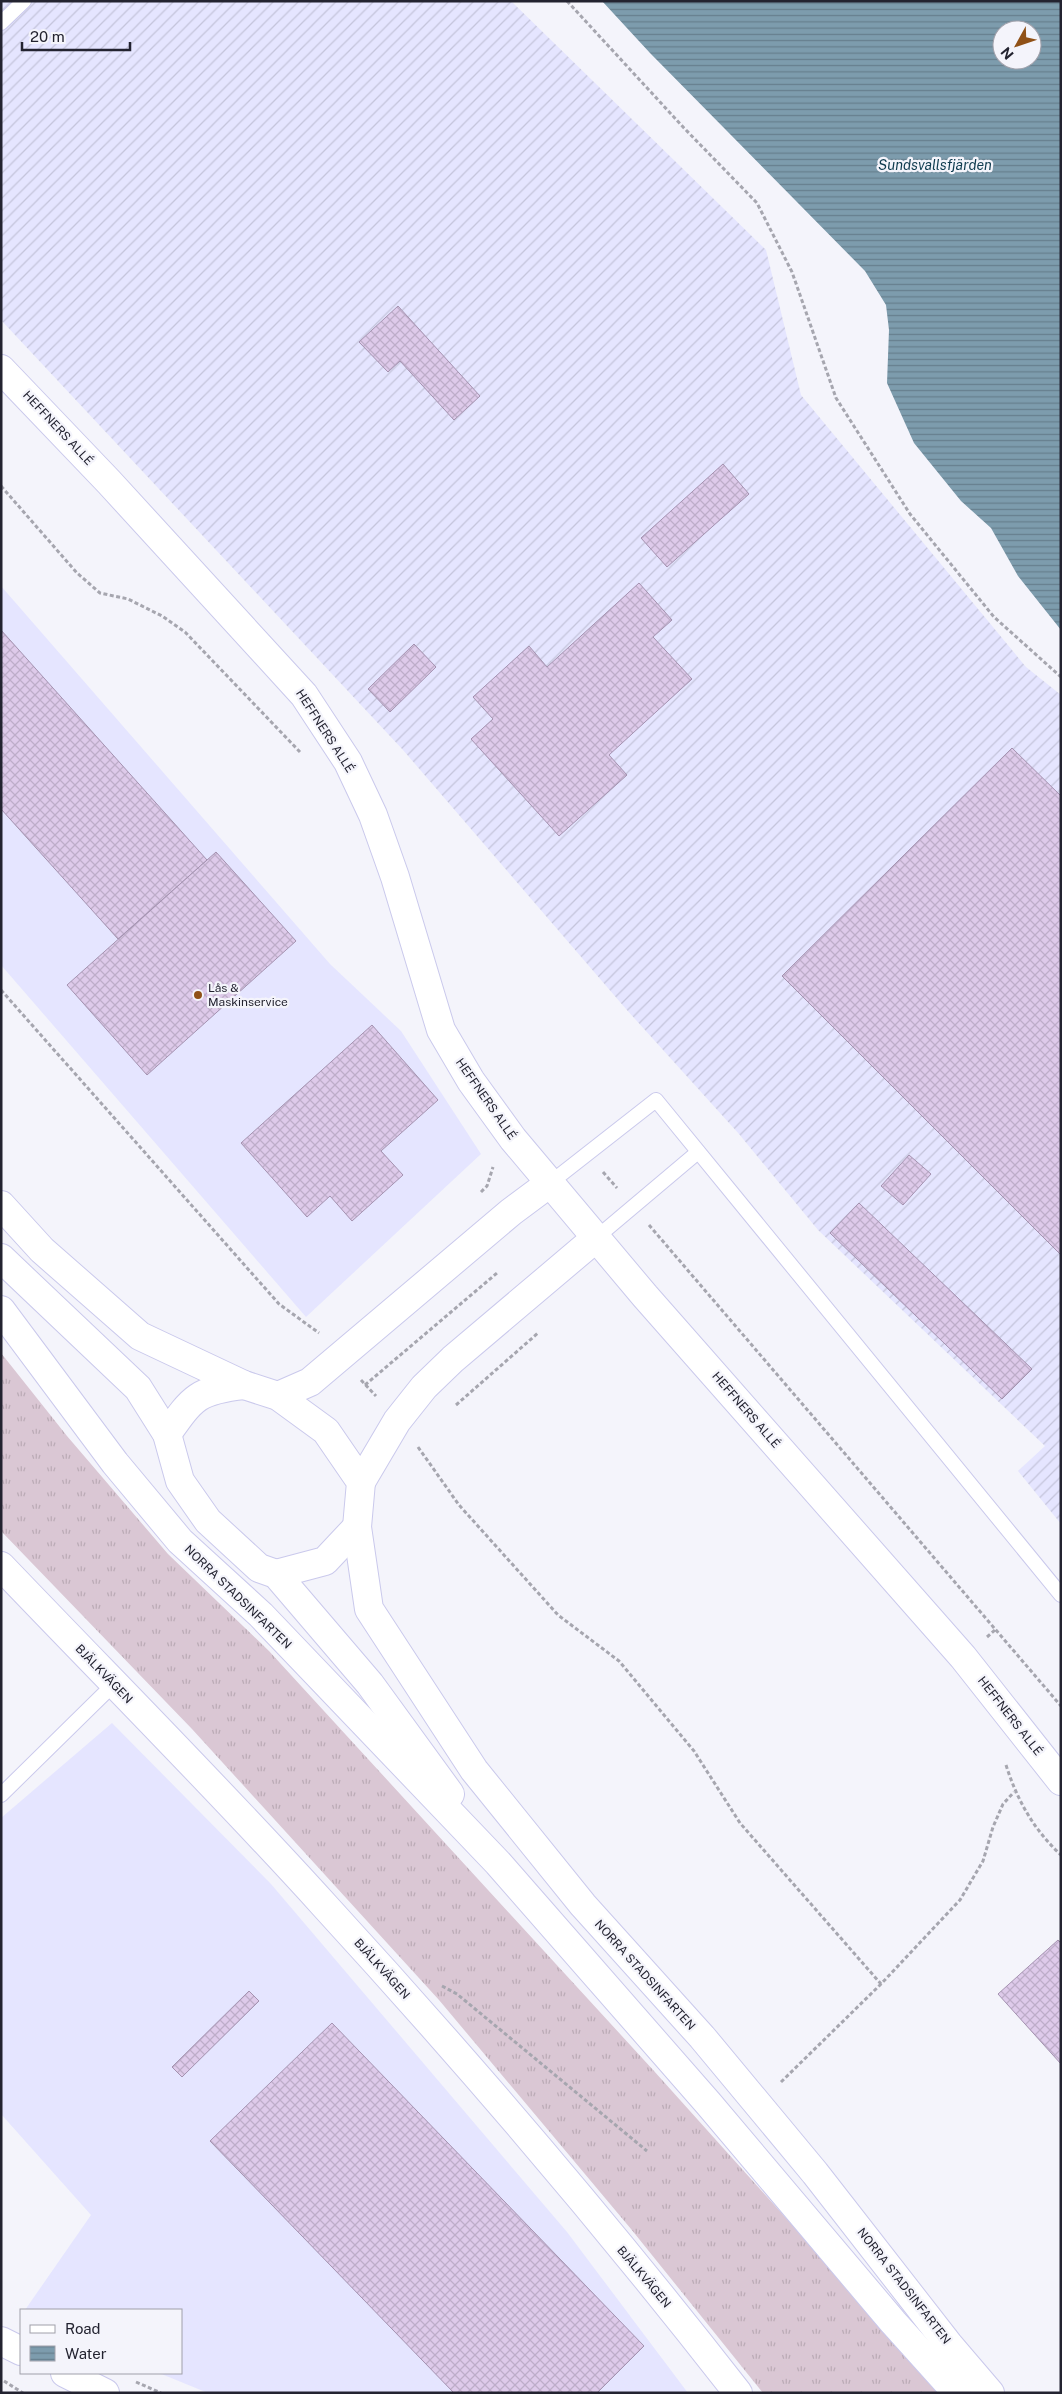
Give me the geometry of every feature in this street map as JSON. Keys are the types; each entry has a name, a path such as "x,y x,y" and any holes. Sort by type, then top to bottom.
{"main road":[{"name":"HEFFNERS ALLÉ","path":"1,369 116,489 304,695 348,762 372,815 395,877 441,1030 476,1088 513,1139 596,1238 963,1657 1061,1782"},
{"path":"278,1396 310,1382 511,1212 550,1183"},
{"path":"1,1205 42,1250 140,1336 244,1385 278,1396 326,1431 361,1482 398,1421 424,1386 453,1359 596,1238"},
{"name":"NORRA STADSINFARTEN","path":"1,1258 138,1388 167,1434 180,1481 208,1521 259,1568 276,1574 370,1684 433,1768 498,1863"},
{"name":"NORRA STADSINFARTEN","path":"1,1310 114,1463 180,1541 260,1615 498,1863 708,2103 893,2322 957,2393"},
{"path":"167,1434 198,1395 222,1388 244,1385"},
{"name":"NORRA STADSINFARTEN","path":"361,1482 357,1527 369,1609 474,1770 583,1905 702,2038 815,2173 949,2345 990,2393"},
{"path":"276,1574 325,1561 357,1527"},
{"name":"BJÄLKVÄGEN","path":"1,1566 323,1903 400,1989 523,2130 738,2393"},
{"path":"1,2340 20,2350"},
{"path":"67,2374 105,2393"}],"lane":[{"path":"1,23 24,1"},
{"path":"550,1183 656,1100 1061,1595"},
{"path":"596,1238 698,1152"},
{"path":"1,1795 114,1684"}],"path":[{"path":"567,1 684,128 757,203 792,272 836,398 910,514 994,617 1061,677"},
{"path":"1,486 76,572 100,593 128,599 162,616 185,632 282,732 305,760"},
{"path":"1,990 279,1304 322,1336"},
{"path":"480,1192 487,1186 494,1170 492,1163"},
{"path":"599,1167 620,1192"},
{"path":"645,1220 1061,1706"},
{"path":"491,1267 502,1279"},
{"path":"365,1385 497,1273"},
{"path":"317,1331 324,1325"},
{"path":"450,1410 544,1328"},
{"path":"355,1373 377,1397"},
{"path":"414,1442 459,1505 558,1615 619,1662 694,1751 740,1823 881,1984"},
{"path":"780,2083 881,1984 960,1900 983,1861 993,1827 1003,1804 1014,1792"},
{"path":"400,1989 424,1976 457,1994 647,2151"},
{"path":"1,2379 22,2393"}],"shaded area":[{"path":"1,1 511,1 766,250 801,395 1026,667 1061,695 1061,1524 1018,1471 1045,1446 818,1230 739,1134 626,1009 403,750 1,320"},
{"path":"1,586 330,964 401,1031 481,1154 306,1317 1,965"},
{"path":"112,1723 271,1884 567,2232 688,2393 208,2393 161,2374 182,2374 182,2309 26,2309 91,2215 1,2114 1,1818"}],"green space":[{"path":"1,1353 67,1436 168,1554 269,1651 654,2071 943,2393 763,2393 631,2229 439,2000 192,1729 1,1531"}],"water":[{"name":"Sundsvallsfjärden","path":"602,1 1061,1 1061,630 1018,576 991,528 961,501 914,443 887,383 889,330 886,305 865,271 650,53"}],"building":[{"path":"398,306 480,396 454,420 400,361 388,372 359,342"},
{"path":"723,464 749,494 667,567 641,538"},
{"path":"639,583 672,620 653,637 692,679 609,755 627,775 559,836 471,739 493,719 473,697 529,646 547,667"},
{"path":"1,630 207,860 118,939 1,809"},
{"path":"414,644 436,667 390,712 368,689"},
{"path":"1012,748 1061,796 1061,1255 782,976"},
{"path":"216,852 296,941 147,1075 67,985"},
{"path":"372,1025 438,1100 381,1151 403,1175 352,1221 330,1196 307,1217 241,1143"},
{"path":"909,1155 931,1174 903,1205 881,1186"},
{"path":"859,1203 1032,1369 1002,1399 830,1233"},
{"path":"1058,1940 1061,1943 1061,2064 998,1994"},
{"path":"249,1991 259,2001 182,2077 172,2067"},
{"path":"332,2023 644,2346 597,2393 454,2393 210,2141"}],"place":[{"name":"Lås & Maskinservice","path":"198,995"}]}
